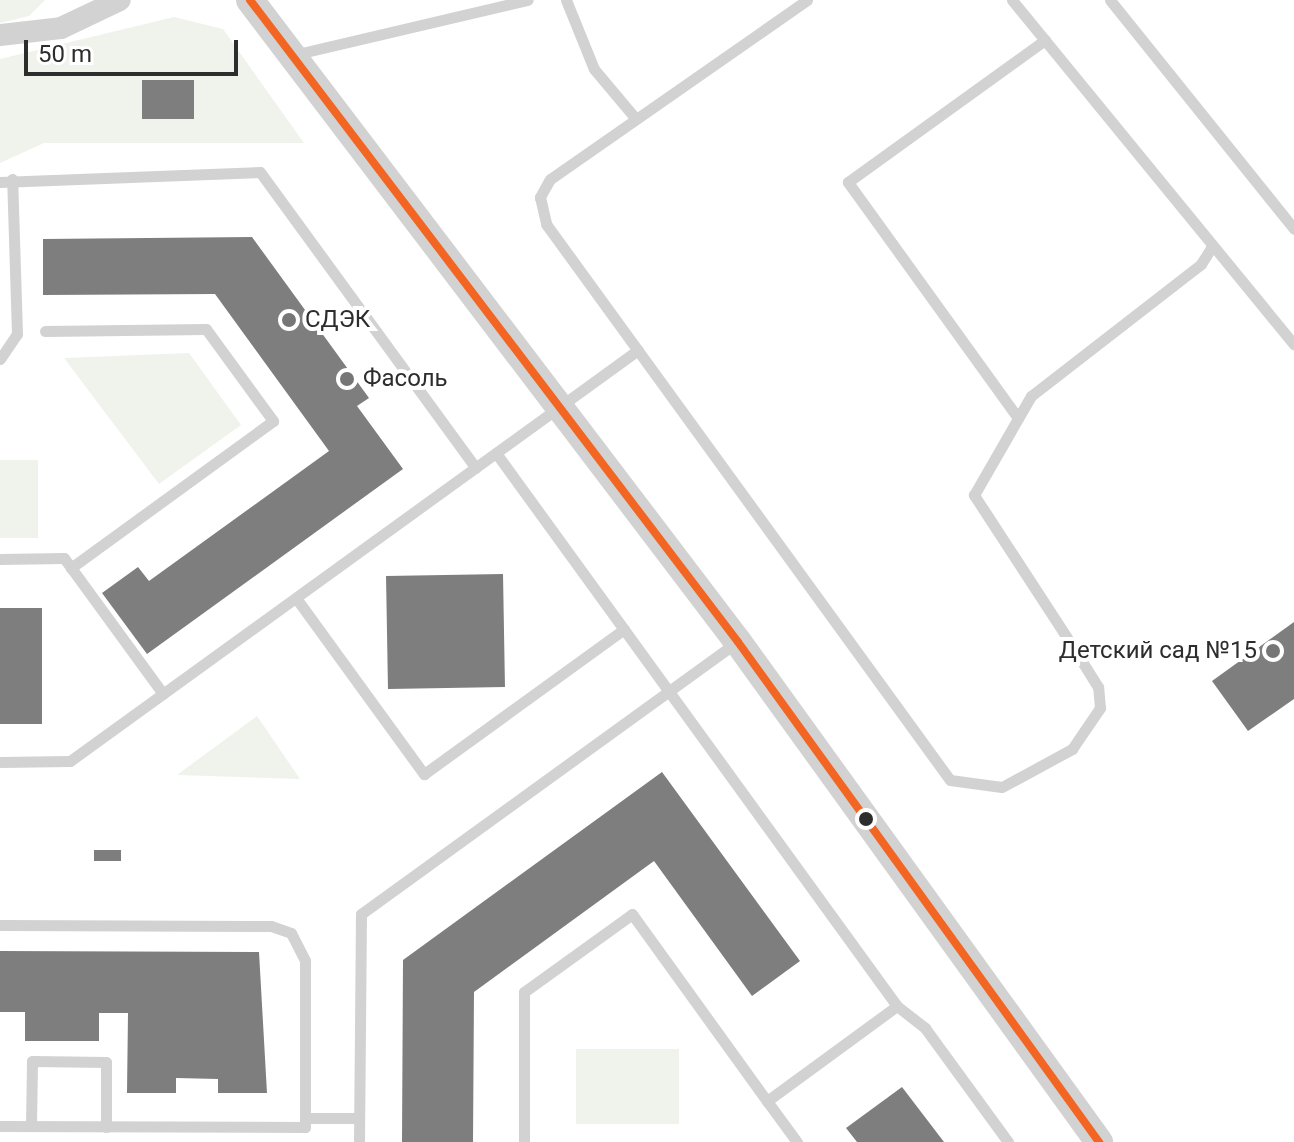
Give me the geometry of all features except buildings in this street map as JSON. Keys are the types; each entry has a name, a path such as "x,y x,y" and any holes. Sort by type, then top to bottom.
{"street":[{"path":"0,35 61,28 120,0"},
{"path":"250,0 738,642 1099,1142"}],"lane":[{"path":"293,56 528,0"},
{"path":"566,0 594,69 636,119"},
{"path":"807,0 550,179 540,197 546,224 950,780 971,788 1002,787 1072,749 1100,708 1098,687 974,495 1031,396 1201,264 1213,245"},
{"path":"1012,0 1294,344"},
{"path":"1110,0 1294,229"},
{"path":"1018,418 848,182 1045,40"},
{"path":"0,359 17,334 6,180 260,172 476,468"},
{"path":"45,331 206,329 273,421 71,568"},
{"path":"0,762 70,761 638,350"},
{"path":"496,453 897,1006 925,1028 1008,1142"},
{"path":"0,559 64,558 163,694"},
{"path":"296,598 424,774 624,629"},
{"path":"359,1142 361,914 738,642"},
{"path":"524,1142 524,992 632,914 797,1142"},
{"path":"0,925 271,926 291,933 305,961 305,1127 0,1126"},
{"path":"767,1101 897,1006"},
{"path":"31,1126 32,1061 106,1062 106,1127"},
{"path":"305,1118 359,1118"}],"shaded area":[{"path":"0,0 45,0 29,16 0,23"},
{"path":"174,17 223,29 304,143 44,143 0,163 0,59"},
{"path":"189,353 241,425 159,484 64,358"},
{"path":"0,460 38,460 38,538 0,538"},
{"path":"257,716 300,779 177,775"},
{"path":"576,1049 679,1049 679,1124 576,1124"}],"transit line":[{"path":"250,0 738,642 1099,1142"}],"place":[{"name":"СДЭК","path":"289,320"},
{"name":"Фасоль","path":"347,379"},
{"name":"Детский сад №15","path":"1273,651"}]}
